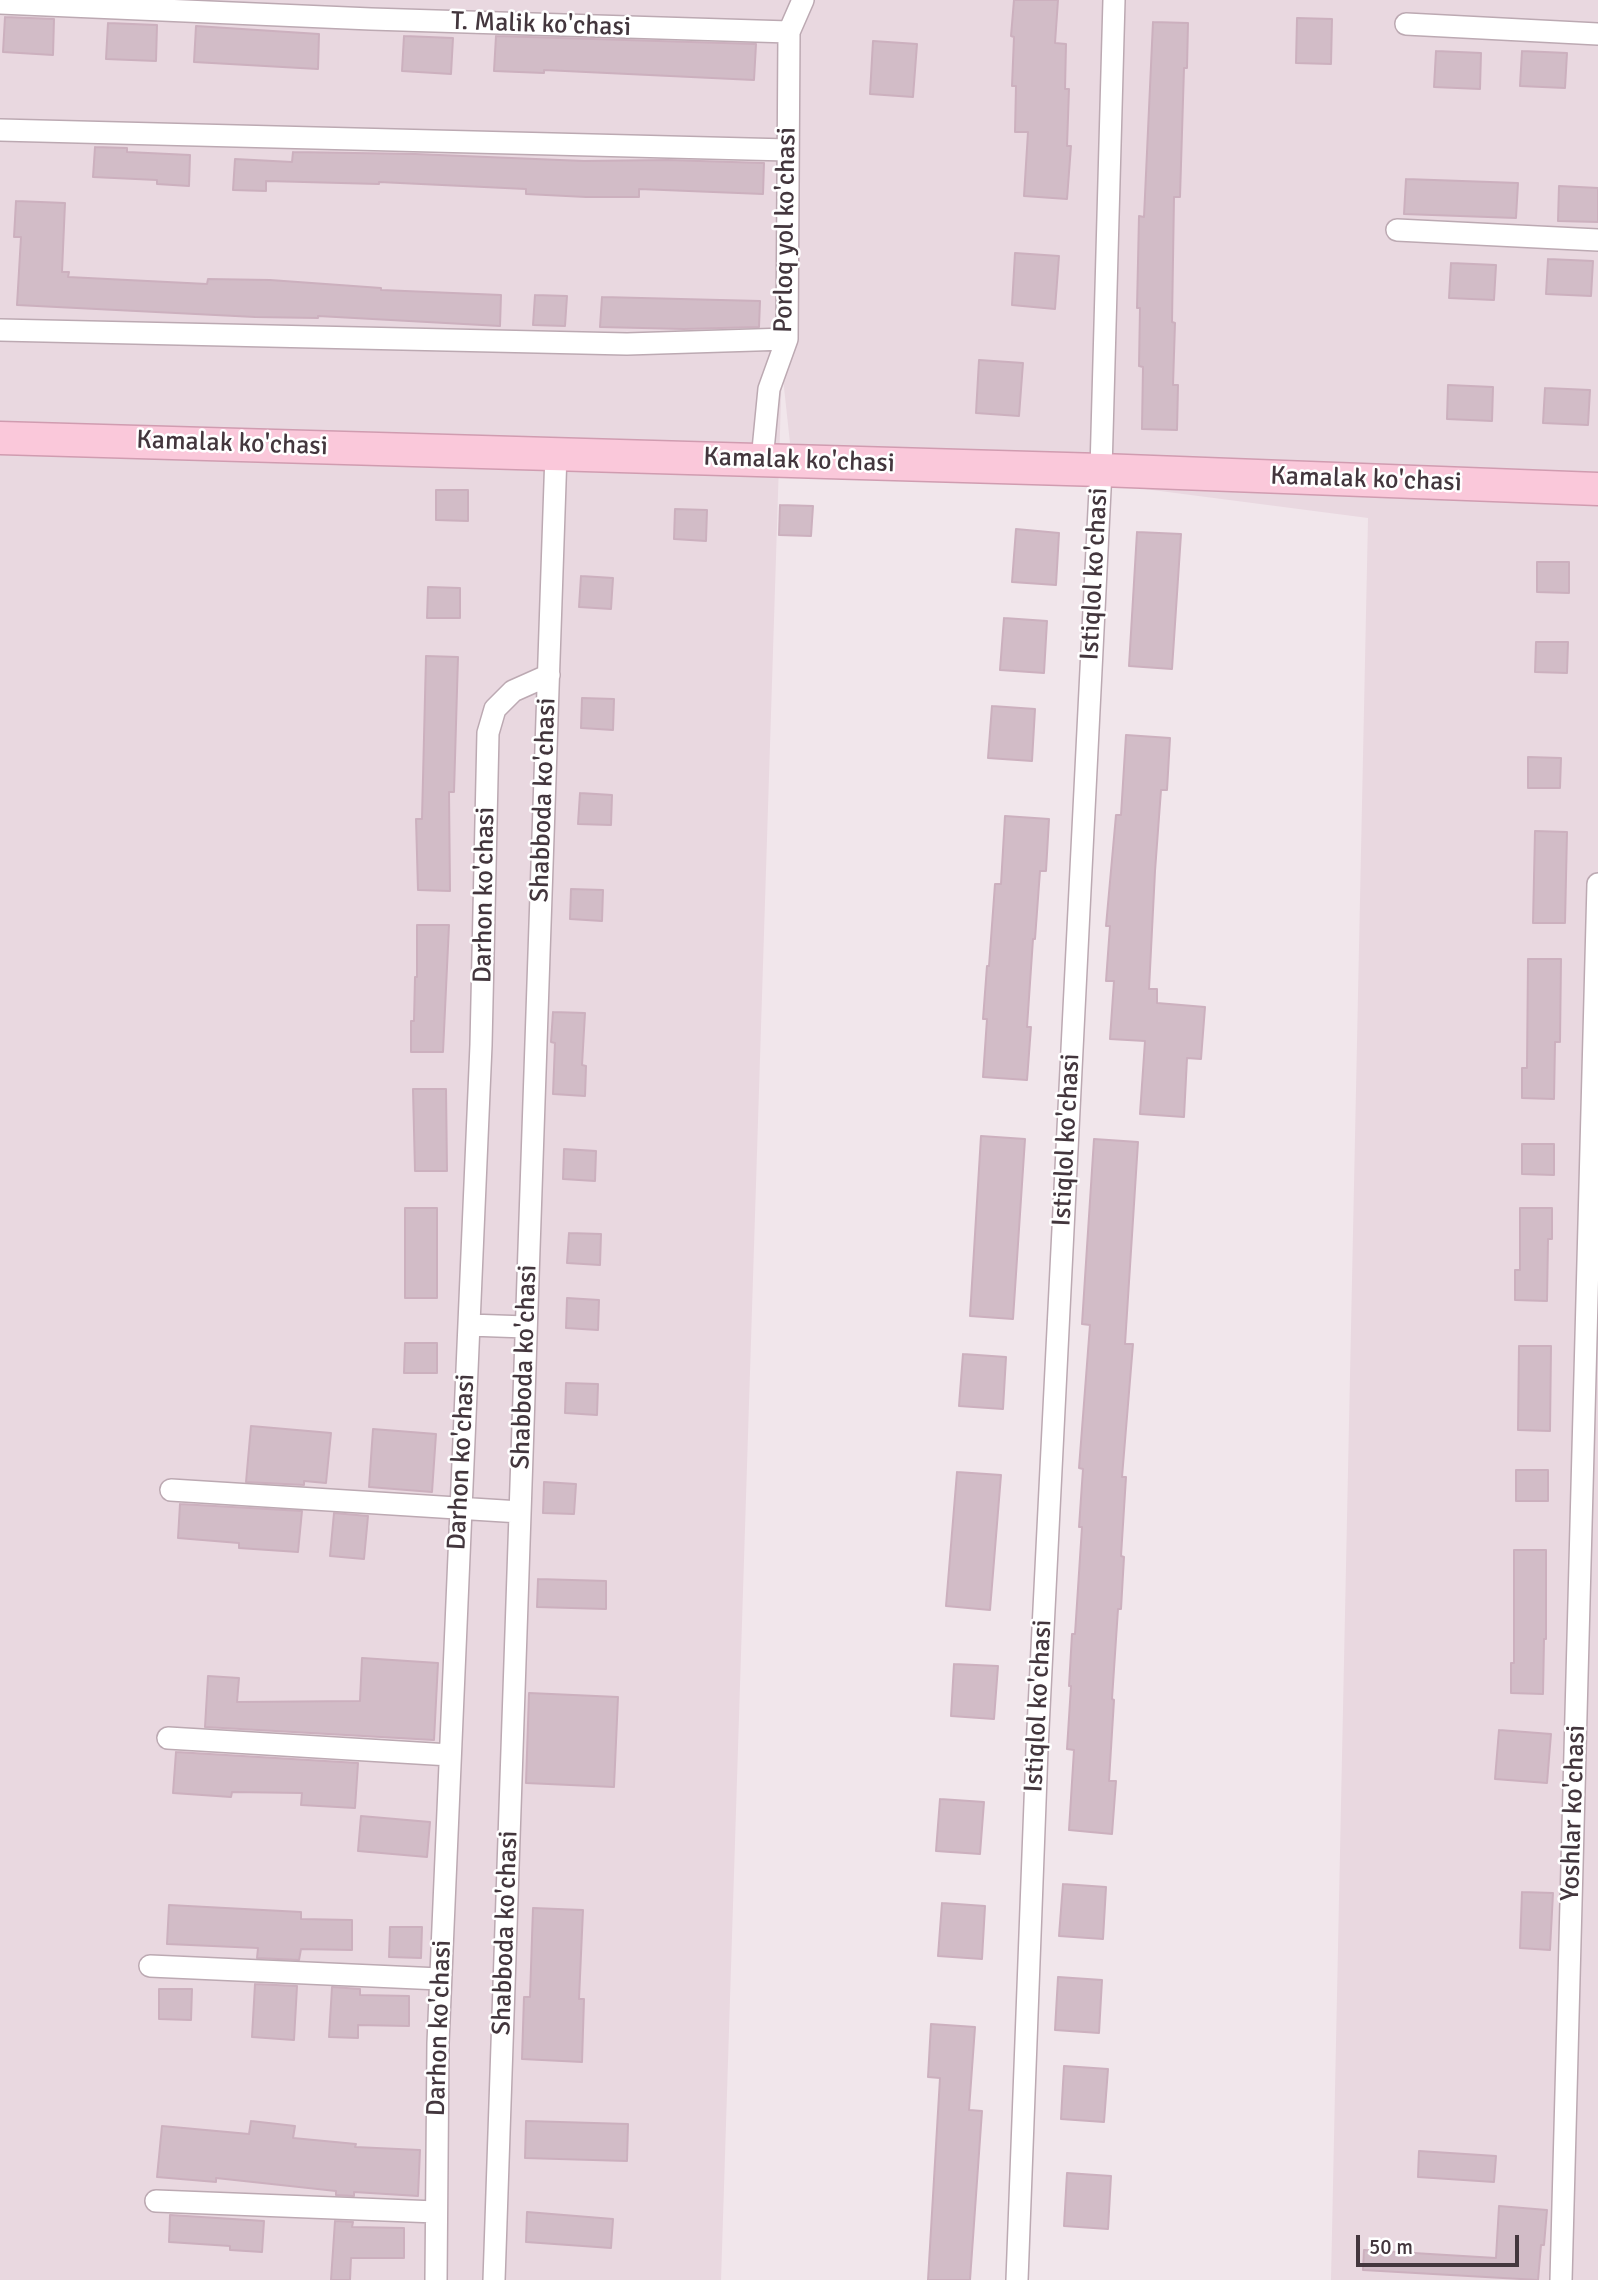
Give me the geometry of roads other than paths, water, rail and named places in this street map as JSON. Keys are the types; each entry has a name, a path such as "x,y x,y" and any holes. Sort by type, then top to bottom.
{"main road":[{"name":"Kamalak ko'chasi","path":"0,438 1101,470 1598,489"}],"street":[{"name":"Porloq yol ko'chasi","path":"762,460 769,389 787,340 789,32 803,0"},
{"name":"Istiqlol ko'chasi","path":"1017,2280 1037,1749 1101,470 1114,0"},
{"name":"T. Malik ko'chasi","path":"0,3 385,20 789,32"},
{"path":"1406,24 1598,34"},
{"path":"0,130 788,150"},
{"path":"1397,230 1598,240"},
{"path":"0,330 627,344 787,340"},
{"name":"Shabboda ko'chasi","path":"494,2280 556,453"},
{"name":"Darhon ko'chasi","path":"436,2280 440,1979 481,1045 488,733 495,709 513,691 549,675"},
{"name":"Yoshlar ko'chasi","path":"1561,2280 1598,884"},
{"path":"469,1325 526,1327"},
{"path":"171,1490 520,1512"},
{"path":"168,1738 450,1755"},
{"path":"150,1966 440,1979"},
{"path":"156,2201 436,2212"}]}
